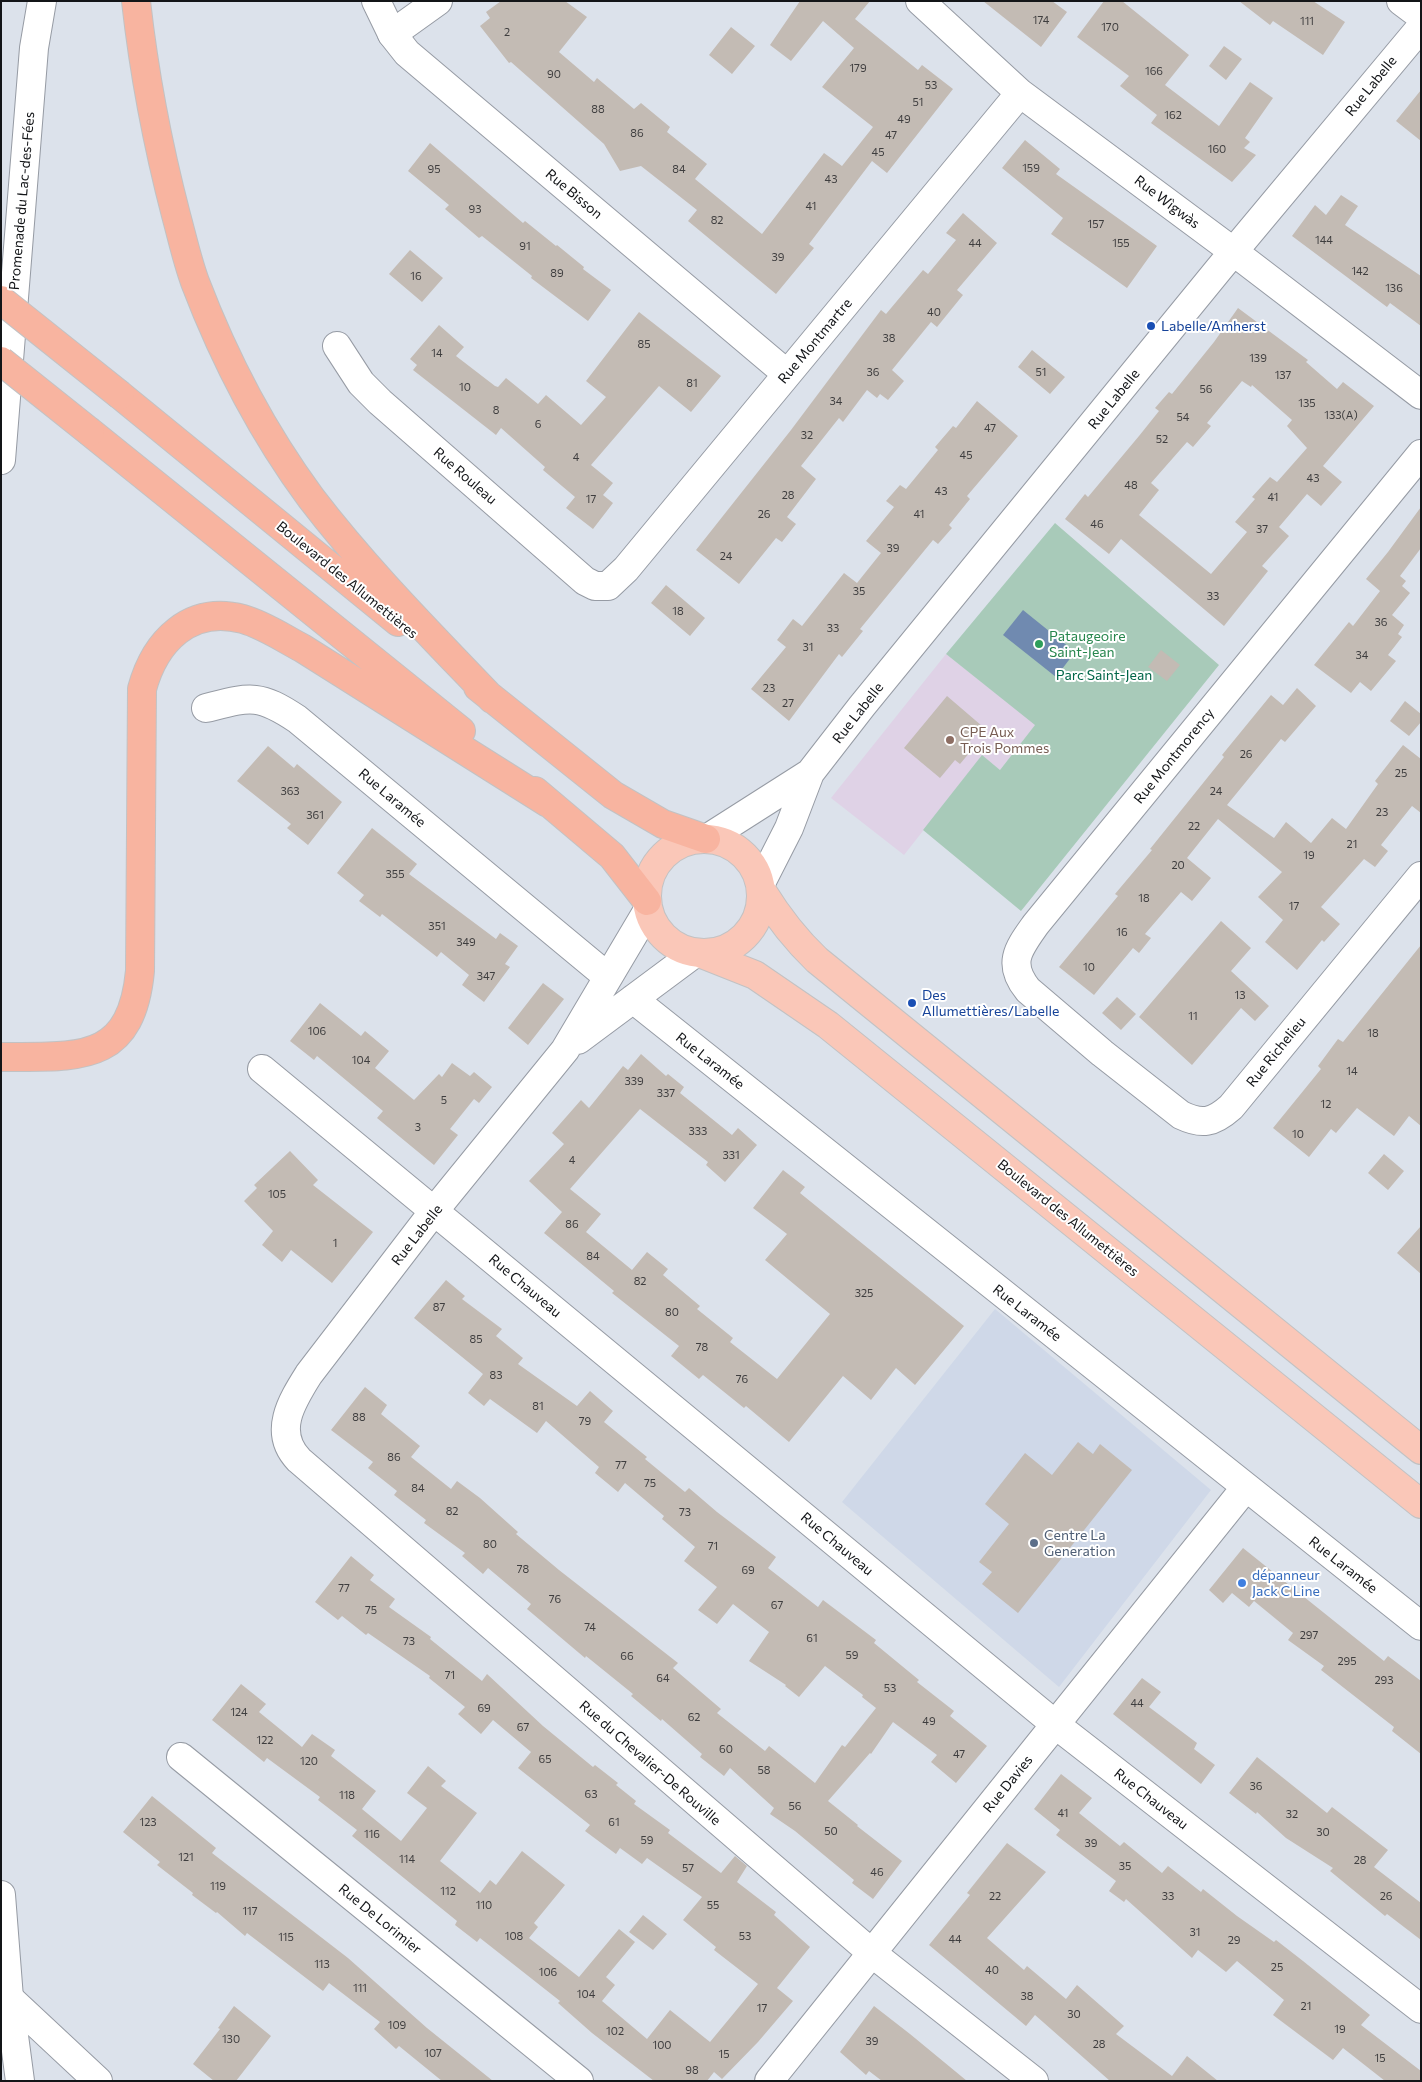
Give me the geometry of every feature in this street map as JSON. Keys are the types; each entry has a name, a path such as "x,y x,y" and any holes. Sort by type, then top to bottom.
{"highway":[{"path":"136,1 155,122 169,189 194,279 232,366 253,407 279,450 336,530 381,583 492,699"},
{"name":"Boulevard des Allumettières","path":"1,300 613,795 663,824 707,838"},
{"path":"1,361 510,770 612,856 648,905"},
{"path":"1,1057 68,1056 99,1048 119,1035 132,1012 138,994 140,971 142,689 147,672 163,645 175,632 190,622 209,616 223,616 242,619 262,626 302,648 548,803"}],"main road":[{"path":"761,887 761,910 753,928 739,942 722,951 699,953 682,949 660,934 653,922 648,905 648,885 653,870 662,856 675,846 690,840 707,838 727,843 738,850 748,858 755,868 761,887 776,914 796,940 817,960 1421,1450"},
{"name":"Boulevard des Allumettières","path":"699,953 755,975 828,1025 1421,1504"}],"street":[{"name":"Promenade du Lac-des-Fées","path":"1,460 33,58 42,1"},
{"name":"Rue Bisson","path":"376,1 392,34 407,53 787,374"},
{"path":"392,34 438,1"},
{"name":"Rue Wìgwàs","path":"920,1 1020,93 1234,252 1421,395"},
{"path":"1401,1 1421,16"},
{"name":"Rue Labelle","path":"761,887 788,828 810,773 862,706 1421,27"},
{"name":"Rue Montmartre","path":"608,586 626,569 1020,93"},
{"name":"Rue Rouleau","path":"338,346 361,383 386,408 585,581 595,586 608,586"},
{"name":"Rue Montmorency","path":"1102,1053 1028,990 1021,981 1016,961 1020,949 1036,924 1421,454"},
{"name":"Rue Laramée","path":"206,708 248,698 264,700 278,706 608,977"},
{"name":"Rue Labelle","path":"707,838 810,773"},
{"name":"Rue Richelieu","path":"1102,1053 1181,1115 1195,1122 1204,1122 1222,1115 1231,1107 1421,876"},
{"name":"Rue Labelle","path":"286,1429 287,1414 295,1396 309,1374 434,1211 565,1050 648,905"},
{"name":"Rue Labelle","path":"565,1050 632,999 699,953"},
{"name":"Rue Laramée","path":"632,999 1421,1626"},
{"name":"Rue Chauveau","path":"262,1069 1056,1725 1421,2009"},
{"name":"Rue du Chevalier-De Rouville","path":"286,1429 292,1453 299,1460 873,1954 1034,2081"},
{"name":"Rue Davies","path":"769,2081 873,1954 1246,1487"},
{"name":"Rue De Lorimier","path":"181,1757 579,2081"},
{"path":"1,1895 10,1998 20,2081"},
{"path":"10,1998 98,2081"}],"shaded area":[{"name":"CPE Aux Trois Pommes","path":"946,654 1036,724 1000,770 982,756 904,855 831,798"},
{"path":"995,1309 1211,1490 1059,1687 842,1502"}],"green space":[{"name":"Parc Saint-Jean","path":"1055,523 1219,665 1021,911 923,830 982,755 1000,770 1035,725 946,654"}],"water":[{"name":"Pataugeoire Saint-Jean","path":"1023,610 1075,652 1056,677 1003,635"}],"building":[{"path":"501,1 565,1 587,17 559,52 594,82 597,78 634,109 641,103 670,127 667,132 707,164 695,179 762,234 824,153 842,166 873,127 822,87 854,48 823,21 791,61 770,45 800,1 870,1 855,19 918,70 922,65 953,89 887,173 872,161 809,244 814,248 776,294 688,221 697,210 641,166 620,171 604,144 511,62 509,63 480,26 490,18 486,12"},
{"path":"983,1 1052,1 1067,12 1041,47"},
{"path":"1104,1 1122,1 1189,55 1165,85 1219,126 1250,82 1273,98 1245,138 1250,142 1244,148 1256,155 1232,182 1151,123 1157,115 1120,86 1129,76 1077,37"},
{"path":"1239,1 1313,1 1345,22 1323,55 1273,21 1270,25"},
{"path":"731,27 755,46 732,74 709,55"},
{"path":"1224,46 1242,59 1226,80 1209,66"},
{"path":"1421,90 1421,141 1396,121"},
{"path":"1025,140 1060,169 1056,174 1157,246 1127,288 1051,234 1063,218 1002,168"},
{"path":"430,143 523,223 525,221 557,245 584,267 583,269 611,290 588,321 531,278 532,276 482,236 479,238 445,209 449,205 408,171"},
{"path":"1341,195 1358,206 1345,225 1421,276 1421,326 1390,303 1387,307 1292,236 1315,205 1326,215"},
{"path":"963,213 997,243 957,290 963,295 937,327 931,322 892,370 904,381 888,400 880,394 877,398 867,390 843,422 839,418 801,466 816,479 787,517 796,524 782,542 776,538 739,584 696,550 791,430 881,310 886,314 923,270 928,274 956,240 946,233"},
{"path":"410,250 443,278 422,302 389,274"},
{"path":"1238,308 1308,360 1306,362 1337,389 1343,382 1374,406 1323,466 1342,482 1321,506 1307,494 1279,527 1289,536 1262,566 1268,571 1224,626 1121,539 1109,554 1065,519 1085,494 1088,497 1159,411 1155,408 1169,392 1172,394 1214,342","holes":["1242,381 1251,387 1252,385 1292,420 1287,426 1307,448 1277,482 1270,477 1252,497 1255,499 1235,522 1247,532 1211,574 1139,515 1159,490 1151,483 1187,442 1193,447 1211,426 1207,423"]},
{"path":"639,312 721,376 691,412 659,386 591,465 613,483 603,495 613,503 593,529 566,508 575,497 543,470 545,467 501,428 496,435 413,370 417,365 410,359 439,325 464,347 456,356 495,386 498,387 506,378 538,404 546,395 581,425 606,397 586,381"},
{"path":"1032,350 1065,377 1050,394 1018,367"},
{"path":"977,401 1018,436 967,496 970,499 949,525 952,528 938,544 933,540 860,629 863,631 842,657 839,654 789,721 751,689 786,647 777,640 793,619 802,626 844,573 857,583 881,553 866,541 894,507 886,501 900,485 906,489 938,450 935,447 953,426 956,428"},
{"path":"1421,507 1421,548 1400,576 1406,581 1402,586 1410,593 1392,615 1404,625 1398,634 1402,637 1388,655 1396,661 1371,691 1360,682 1351,693 1314,665 1349,622 1353,626 1380,591 1366,579"},
{"path":"666,585 705,618 690,636 651,603"},
{"path":"1161,650 1180,665 1167,681 1148,667"},
{"path":"1297,688 1316,706 1285,742 1281,739 1227,805 1274,838 1286,822 1311,843 1332,818 1346,829 1378,784 1375,781 1403,745 1421,759 1421,813 1412,806 1381,845 1388,851 1375,867 1364,859 1321,907 1340,924 1324,942 1322,940 1297,970 1265,942 1283,920 1258,897 1282,872 1218,819 1187,858 1211,878 1192,901 1181,892 1145,934 1151,938 1139,953 1133,948 1094,995 1059,967 1118,896 1115,894 1152,850 1150,849 1224,757 1222,755 1271,695 1283,705"},
{"path":"947,696 982,726 969,742 975,746 960,764 955,760 940,778 904,748"},
{"path":"1405,701 1421,714 1421,722 1409,736 1390,721"},
{"path":"268,746 294,768 297,764 342,802 308,845 287,828 291,824 237,781"},
{"path":"372,828 417,864 409,874 496,939 500,933 518,946 505,964 510,967 484,1002 462,985 469,975 441,952 437,957 382,914 380,917 359,901 364,895 337,873"},
{"path":"1221,921 1251,948 1231,971 1269,1006 1255,1021 1241,1008 1192,1065 1139,1017"},
{"path":"1421,945 1421,1126 1409,1116 1394,1136 1357,1108 1336,1133 1331,1129 1309,1157 1273,1128 1321,1069 1318,1066 1338,1039 1343,1042"},
{"path":"543,983 564,999 528,1045 508,1028"},
{"path":"1117,997 1136,1014 1121,1030 1102,1013"},
{"path":"320,1003 361,1036 365,1031 389,1051 375,1068 414,1100 439,1074 442,1077 452,1063 470,1076 474,1072 492,1087 479,1103 474,1099 450,1129 458,1135 434,1165 377,1118 383,1111 317,1056 314,1060 290,1041"},
{"path":"641,1054 666,1076 668,1074 684,1087 680,1093 732,1135 738,1128 757,1145 725,1182 706,1165 708,1162 640,1109 570,1189 601,1214 586,1232 632,1270 647,1252 668,1269 663,1275 700,1306 697,1309 733,1338 730,1342 777,1379 830,1314 765,1260 787,1234 753,1208 783,1170 805,1187 800,1193 964,1326 915,1385 896,1368 871,1400 843,1376 789,1442 746,1406 744,1408 703,1375 699,1379 671,1356 679,1346 612,1293 614,1291 544,1233 562,1212 529,1181 564,1144 552,1133 581,1100 589,1108 623,1066 628,1070"},
{"path":"290,1151 318,1180 313,1185 373,1232 332,1283 291,1250 282,1262 262,1245 273,1231 244,1201 257,1188 254,1185"},
{"path":"1384,1154 1404,1171 1388,1190 1368,1173"},
{"path":"1421,1226 1421,1274 1397,1253"},
{"path":"446,1280 465,1296 462,1299 502,1329 496,1336 523,1358 518,1364 577,1406 590,1391 613,1411 604,1422 647,1457 645,1459 685,1492 689,1488 776,1557 768,1568 818,1607 823,1600 876,1640 874,1643 919,1680 917,1682 954,1711 950,1716 987,1746 956,1783 931,1762 937,1755 893,1722 871,1754 828,1801 902,1861 873,1899 852,1883 854,1880 795,1831 770,1814 774,1808 730,1768 724,1776 700,1757 702,1754 662,1719 661,1721 631,1696 633,1694 586,1656 585,1658 527,1609 531,1604 488,1568 483,1574 462,1556 465,1553 424,1523 426,1520 394,1495 397,1491 368,1468 373,1462 331,1430 365,1387 387,1405 381,1414 420,1446 411,1457 451,1489 457,1481 480,1498 518,1532 516,1534 559,1570 678,1663 673,1668 721,1709 717,1713 765,1751 769,1746 815,1783 842,1745 845,1747 876,1708 862,1697 863,1695 825,1666 799,1697 786,1685 749,1661 769,1632 733,1604 717,1624 698,1610 717,1587 684,1561 695,1547 662,1519 664,1516 625,1483 618,1492 595,1473 599,1467 546,1421 537,1433 490,1399 484,1406 468,1393 483,1374 414,1318"},
{"name":"Centre La Generation","path":"1078,1442 1093,1454 1100,1444 1132,1470 1018,1613 982,1584 992,1572 979,1562 1009,1524 985,1504 1025,1453 1052,1475"},
{"path":"1243,1548 1384,1661 1388,1656 1421,1681 1421,1754 1392,1731 1394,1727 1321,1670 1324,1666 1288,1640 1293,1633 1254,1601 1249,1607 1232,1593 1223,1603 1209,1590"},
{"path":"351,1556 374,1575 370,1580 395,1599 389,1607 431,1637 430,1639 482,1681 487,1674 543,1726 593,1767 595,1765 618,1783 616,1785 636,1801 634,1804 670,1830 668,1833 721,1873 735,1856 747,1866 737,1882 776,1912 774,1915 810,1947 777,1988 793,2001 758,2042 722,2079 714,2072 707,2081 654,2081 592,2033 558,2003 560,2001 480,1938 477,1942 455,1925 457,1921 352,1836 357,1830 318,1800 320,1797 267,1758 264,1762 212,1720 241,1684 266,1704 259,1712 302,1747 312,1734 335,1750 331,1756 376,1791 362,1809 401,1841 427,1808 407,1793 428,1766 446,1781 441,1786 477,1813 440,1861 480,1893 490,1880 496,1885 522,1851 565,1885 534,1923 538,1927 529,1938 579,1977 619,1929 635,1942 606,1977 615,1985 602,2001 647,2039 670,2010 710,2042 758,1984 714,1950 716,1947 683,1920 702,1897 647,1858 642,1864 620,1848 616,1854 585,1831 590,1825 518,1768 531,1752 493,1720 481,1734 458,1714 465,1707 429,1678 430,1676 368,1633 366,1635 342,1616 338,1620 315,1602"},
{"path":"1142,1678 1161,1692 1149,1707 1197,1743 1194,1749 1215,1765 1201,1784 1113,1714"},
{"path":"1257,1757 1327,1813 1332,1807 1388,1850 1374,1867 1421,1903 1421,1940 1387,1914 1385,1916 1330,1871 1333,1868 1286,1838 1257,1812 1256,1814 1229,1793"},
{"path":"1061,1774 1092,1798 1079,1813 1120,1846 1124,1842 1162,1873 1168,1866 1201,1892 1203,1889 1237,1916 1274,1942 1276,1940 1303,1961 1370,2015 1361,2025 1421,2071 1421,2081 1385,2081 1343,2048 1333,2060 1273,2015 1284,2000 1237,1961 1226,1972 1198,1950 1192,1958 1126,1899 1124,1902 1109,1891 1116,1881 1056,1835 1060,1830 1034,1809"},
{"path":"152,1796 216,1848 212,1853 348,1958 427,2028 493,2081 442,2081 399,2046 396,2049 374,2029 380,2022 329,1983 323,1991 247,1933 245,1936 217,1912 192,1895 193,1893 157,1865 160,1862 123,1832"},
{"path":"1007,1843 1046,1872 987,1938 1024,1970 1027,1966 1066,1999 1077,1985 1124,2026 1116,2034 1172,2076 1187,2056 1218,2081 1110,2081 1035,2015 1026,2026 929,1945 970,1895 967,1893"},
{"path":"643,1915 667,1934 653,1950 629,1932"},
{"path":"234,2006 271,2036 236,2081 214,2081 193,2064 220,2029 218,2028"},
{"path":"874,2006 967,2081 882,2081 869,2071 866,2075 840,2052"}],"place":[{"name":"Labelle/Amherst","path":"1151,326"},
{"name":"Pataugeoire Saint-Jean","path":"1039,644"},
{"name":"CPE Aux Trois Pommes","path":"950,740"},
{"name":"Des Allumettières/Labelle","path":"912,1003"},
{"name":"Centre La Generation","path":"1034,1543"},
{"name":"dépanneur Jack C Line","path":"1242,1583"}]}
